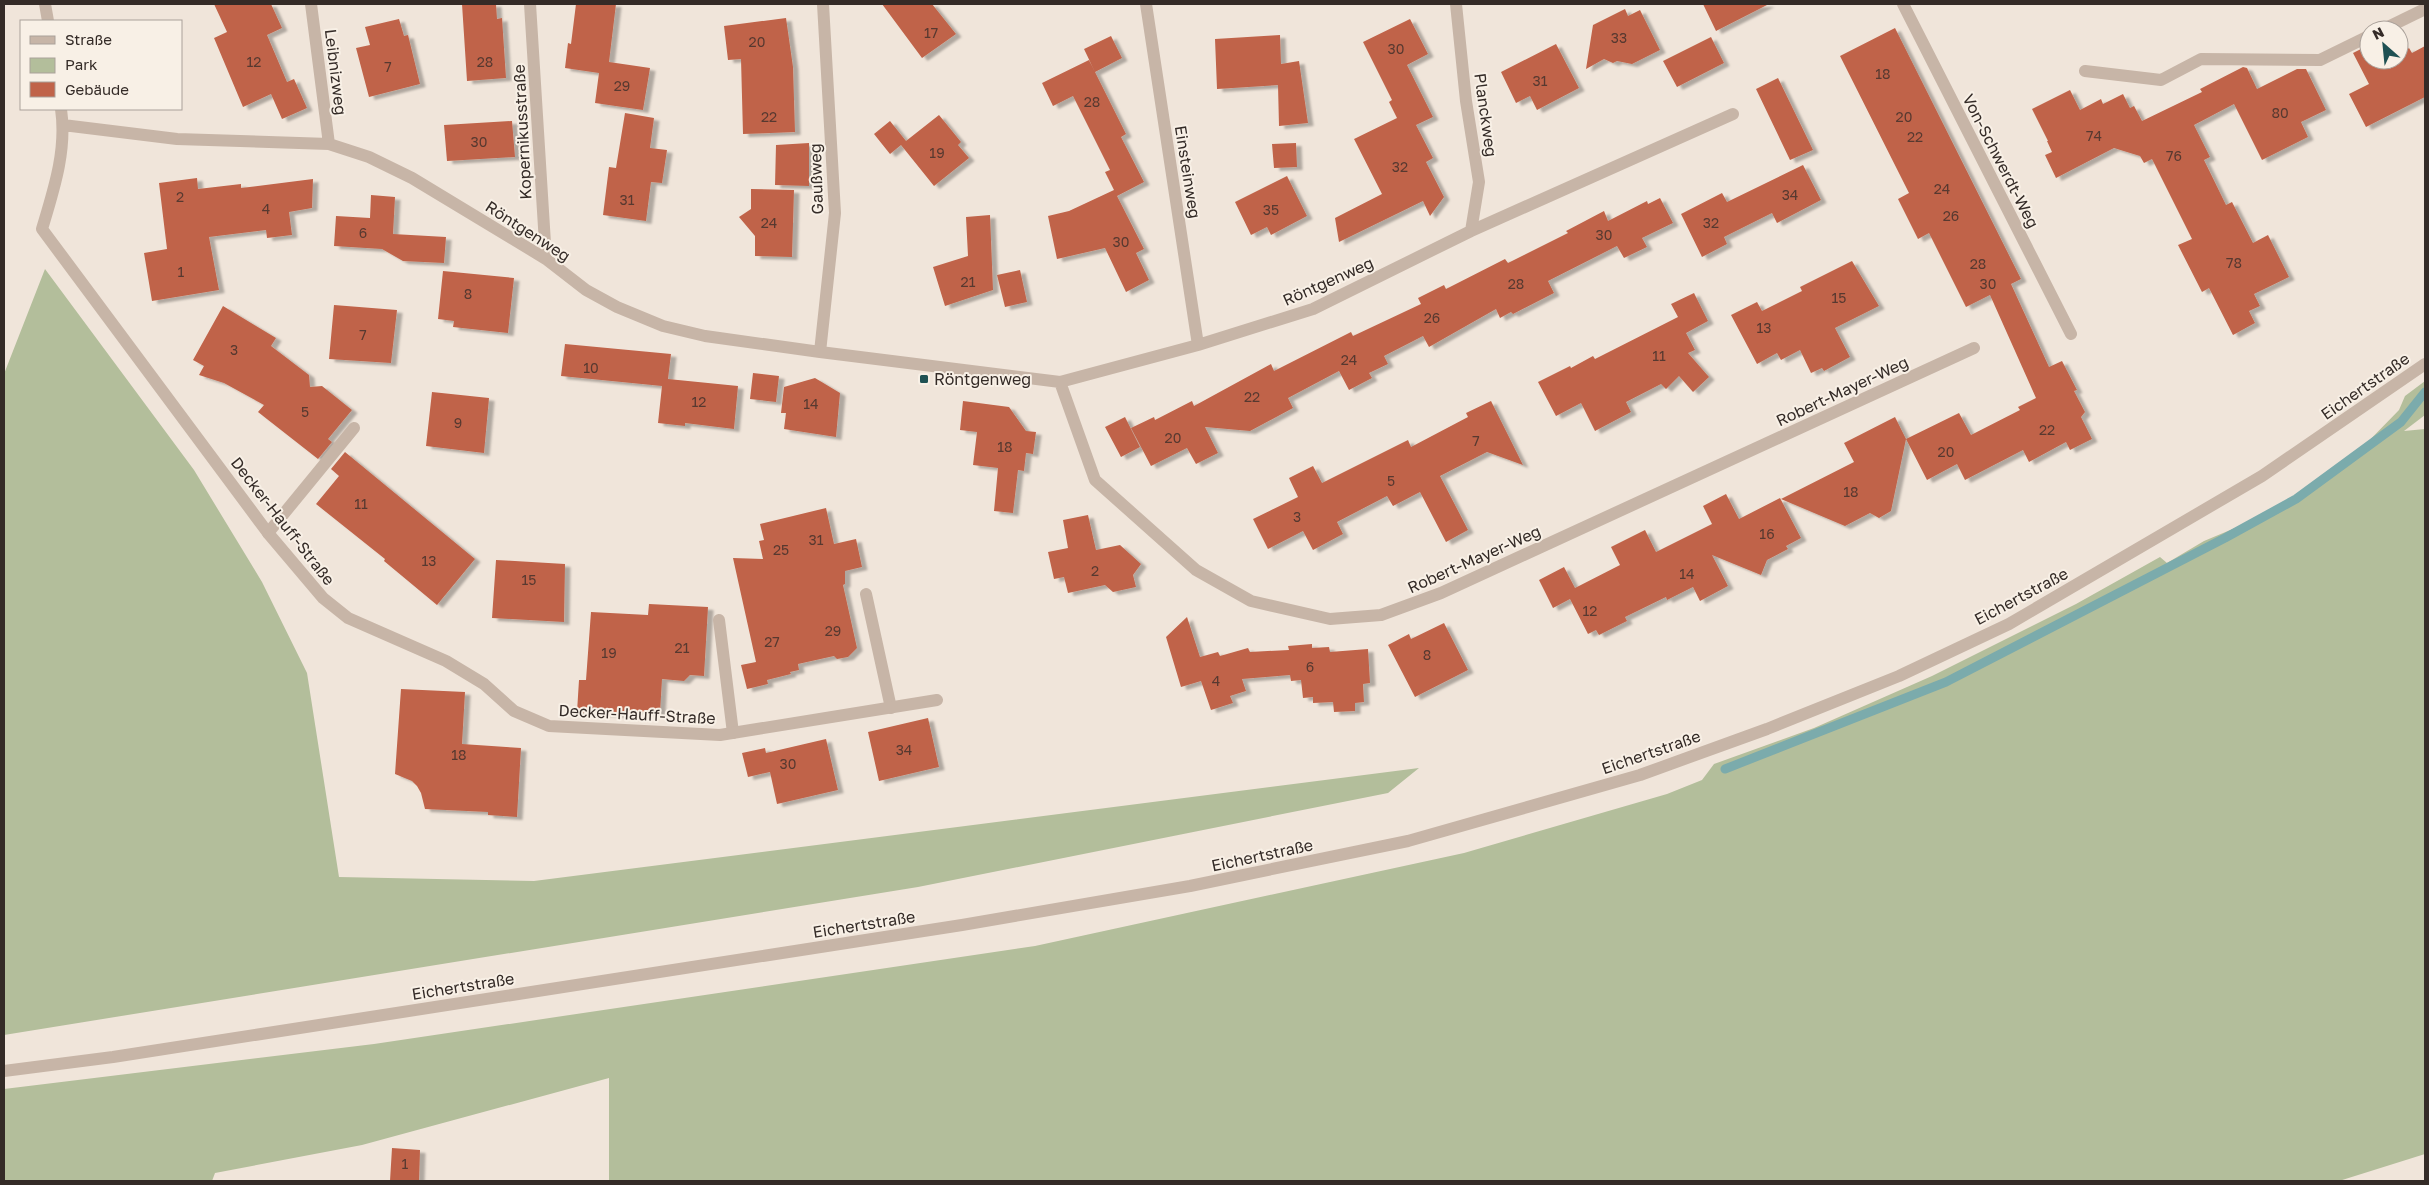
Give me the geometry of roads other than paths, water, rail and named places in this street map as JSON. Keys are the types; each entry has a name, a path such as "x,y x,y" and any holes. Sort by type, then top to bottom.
{"street":[{"path":"45,4 48,20"},
{"name":"Leibnizweg","path":"311,4 329,144"},
{"name":"Kopernikusstraße","path":"530,4 546,259"},
{"name":"Gaußweg","path":"820,352 835,213 823,4"},
{"name":"Einsteinweg","path":"1146,4 1198,345"},
{"name":"Planckweg","path":"1456,4 1466,101 1479,182 1471,231"},
{"name":"Von-Schwerdt-Weg","path":"1903,4 2071,334"},
{"path":"2402,20 2425,9"},
{"path":"2085,71 2161,80 2201,59 2320,60 2359,41"},
{"path":"61,110 63,125"},
{"name":"Röntgenweg","path":"63,125 177,139 329,144 369,157 412,178 546,259 586,290 617,307 663,326 705,336 1060,382 1198,345 1313,310 1471,231 1733,114"},
{"name":"Decker-Hauff-Straße","path":"63,125 59,172 42,229 268,533 323,598 348,618 446,661 484,684 514,711 549,726 720,735 937,700"},
{"name":"Robert-Mayer-Weg","path":"1060,382 1095,480 1196,570 1251,601 1330,619 1381,615 1441,593 1974,348"},
{"name":"Eichertstraße","path":"4,1071 132,1054 942,928 1190,886 1408,841 1640,775 1767,729 1899,676 2009,624 2262,476 2425,364"},
{"path":"268,533 354,428"},
{"path":"866,594 891,708"},
{"path":"719,620 733,733"}],"waterway":[{"path":"1725,769 1946,682 2225,538 2296,499 2401,422 2425,392"}],"place":[{"name":"Röntgenweg","path":"924,379"}]}
